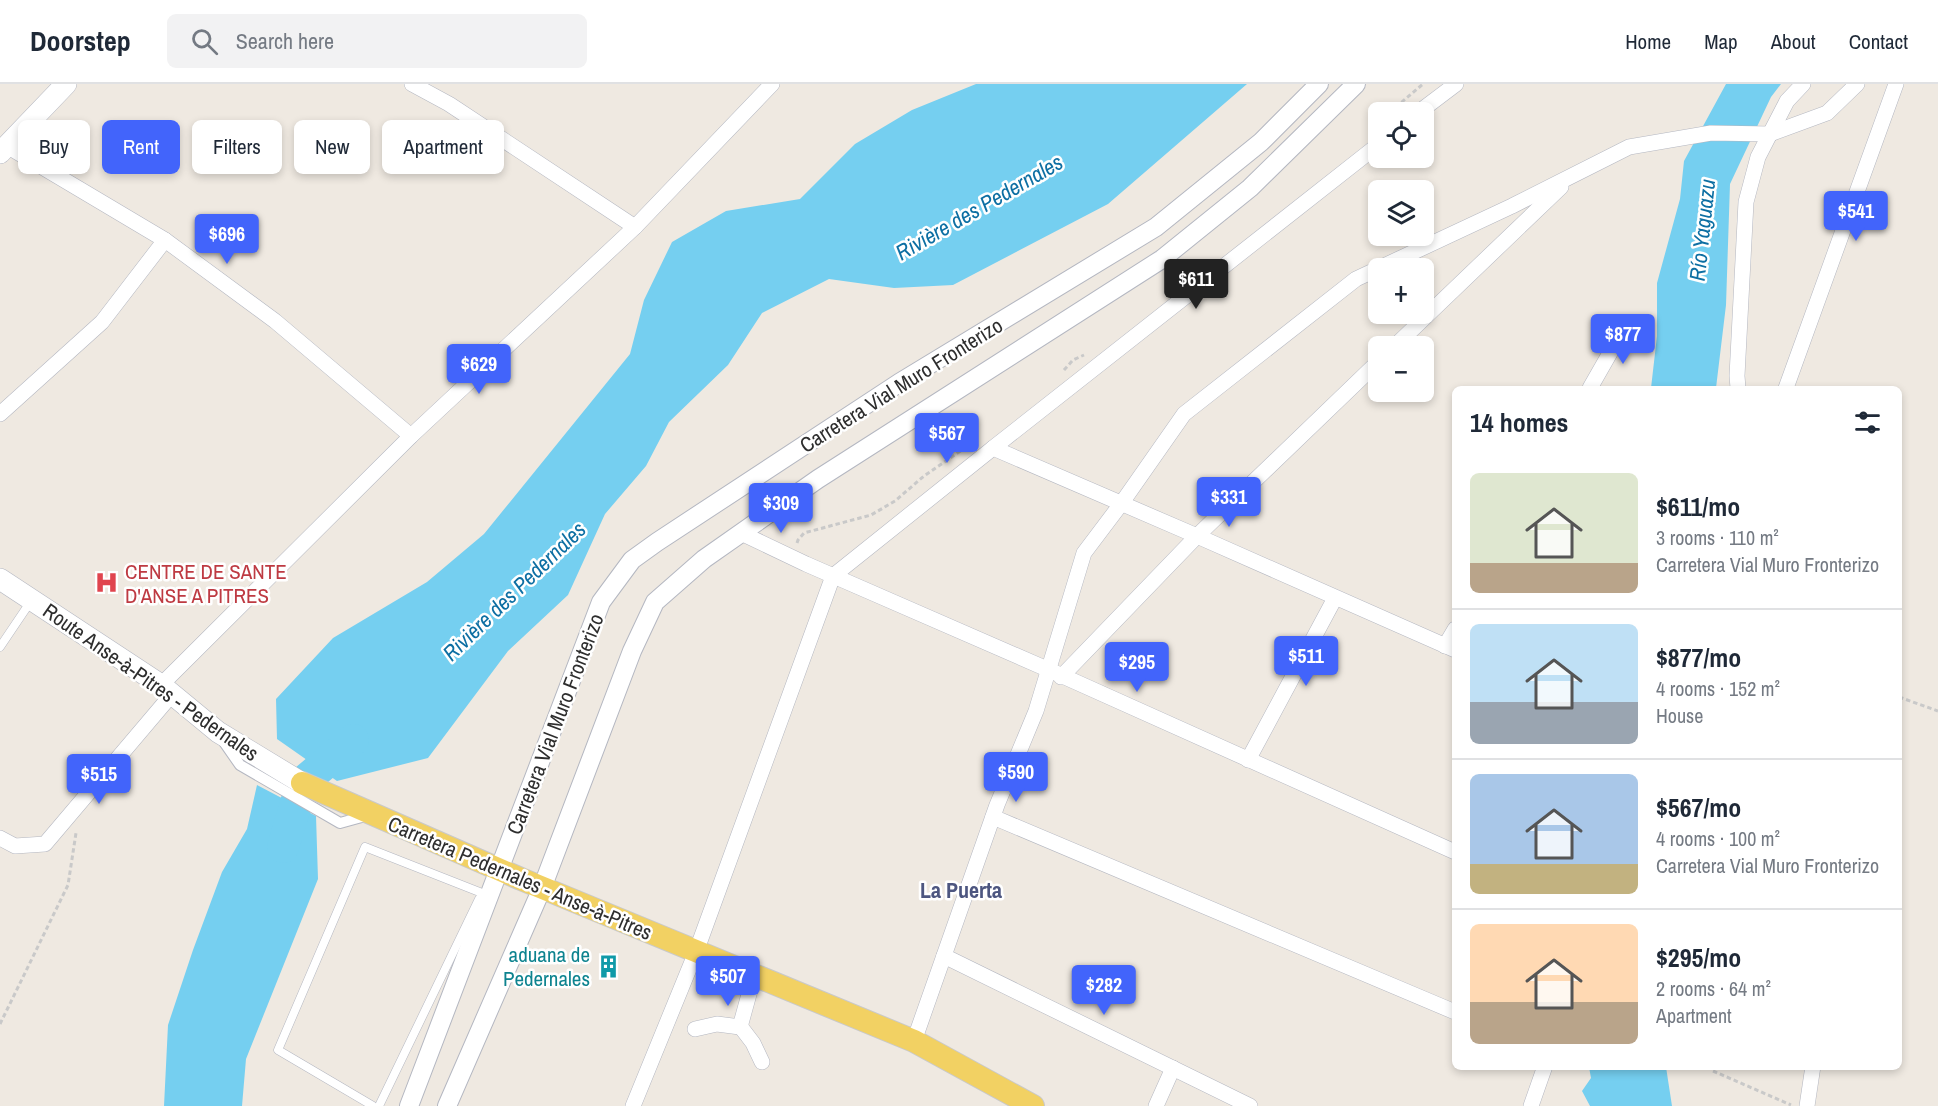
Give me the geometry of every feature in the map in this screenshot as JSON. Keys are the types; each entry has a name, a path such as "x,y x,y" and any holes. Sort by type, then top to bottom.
{"main road":[{"path":"4,149 66,84"},
{"name":"Route Anse-à-Pitres - Pedernales","path":"0,579 167,689 218,732 302,783"},
{"name":"Carretera Pedernales - Anse-à-Pitres","path":"302,783 542,888 914,1041 1034,1106"}],"street":[{"path":"412,84 449,105 635,227"},
{"path":"0,838 15,846 45,844 167,689 411,436 635,227 772,84"},
{"name":"Carretera Vial Muro Fronterizo","path":"409,1106 601,602 632,560 899,383 1156,227 1260,142 1319,84"},
{"name":"Carretera Vial Muro Fronterizo","path":"447,1106 542,888 632,651 655,602 704,559 818,479 1162,259 1250,188 1356,84"},
{"path":"1432,102 1456,84"},
{"path":"1738,386 1746,202 1758,157 1787,101 1803,84"},
{"path":"914,1041 993,817 1036,711 1084,553 1184,414 1356,279 1512,206 1629,147 1711,133 1770,134 1827,112 1857,84"},
{"path":"1787,386 1896,84"},
{"path":"4,149 165,240 275,321 411,436"},
{"path":"633,1106 696,952 833,576 1368,153"},
{"path":"1405,336 1574,174"},
{"path":"0,414 102,322 165,240"},
{"path":"1591,386 1626,325"},
{"path":"1061,677 1197,536 1368,372"},
{"path":"993,448 1450,648"},
{"path":"741,533 1452,851"},
{"path":"1248,760 1335,598"},
{"path":"218,732 240,765 340,823 371,815"},
{"path":"993,817 1452,1011"},
{"path":"944,956 1250,1106"},
{"path":"740,1026 754,976"},
{"path":"695,1029 717,1024 740,1026 753,1042 762,1062"},
{"path":"1156,1106 1173,1068"},
{"path":"1531,1106 1544,1070"},
{"path":"1807,1106 1812,1070"}],"lane":[{"path":"0,647 32,600"},
{"path":"373,1106 278,1050 364,847 482,893"},
{"path":"379,1106 482,893 500,870"}],"path":[{"path":"1402,102 1423,84"},
{"path":"1902,698 1938,711"},
{"path":"0,1024 68,885 80,802"},
{"path":"1713,1071 1793,1106"}],"water":[{"path":"976,84 1247,84 1108,204 953,285 894,288 829,279 762,313 728,365 669,422 646,466 605,514 568,595 508,651 428,758 337,781 277,739 276,699 333,638 427,582 484,534 630,354 644,300 672,242 726,211 800,199 855,144 912,110"},
{"name":"Río Yaguazu","path":"1726,84 1781,84 1771,97 1730,184 1726,305 1716,386 1651,386 1657,336 1657,283 1680,199 1684,161"},
{"path":"257,785 316,816 318,879 246,1059 242,1106 164,1106 168,1025 222,872 247,829"},
{"path":"1590,1070 1666,1070 1672,1106 1590,1106 1582,1091 1591,1078"}],"waterway":[{"name":"Rivière des Pedernales","path":"283,847 302,783 353,740"}],"place":[{"name":"CENTRE DE SANTE D'ANSE A PITRES","path":"107,583"},
{"name":"aduana de Pedernales","path":"608,966"}],"district":[{"name":"La Puerta","path":"961,890"}]}
